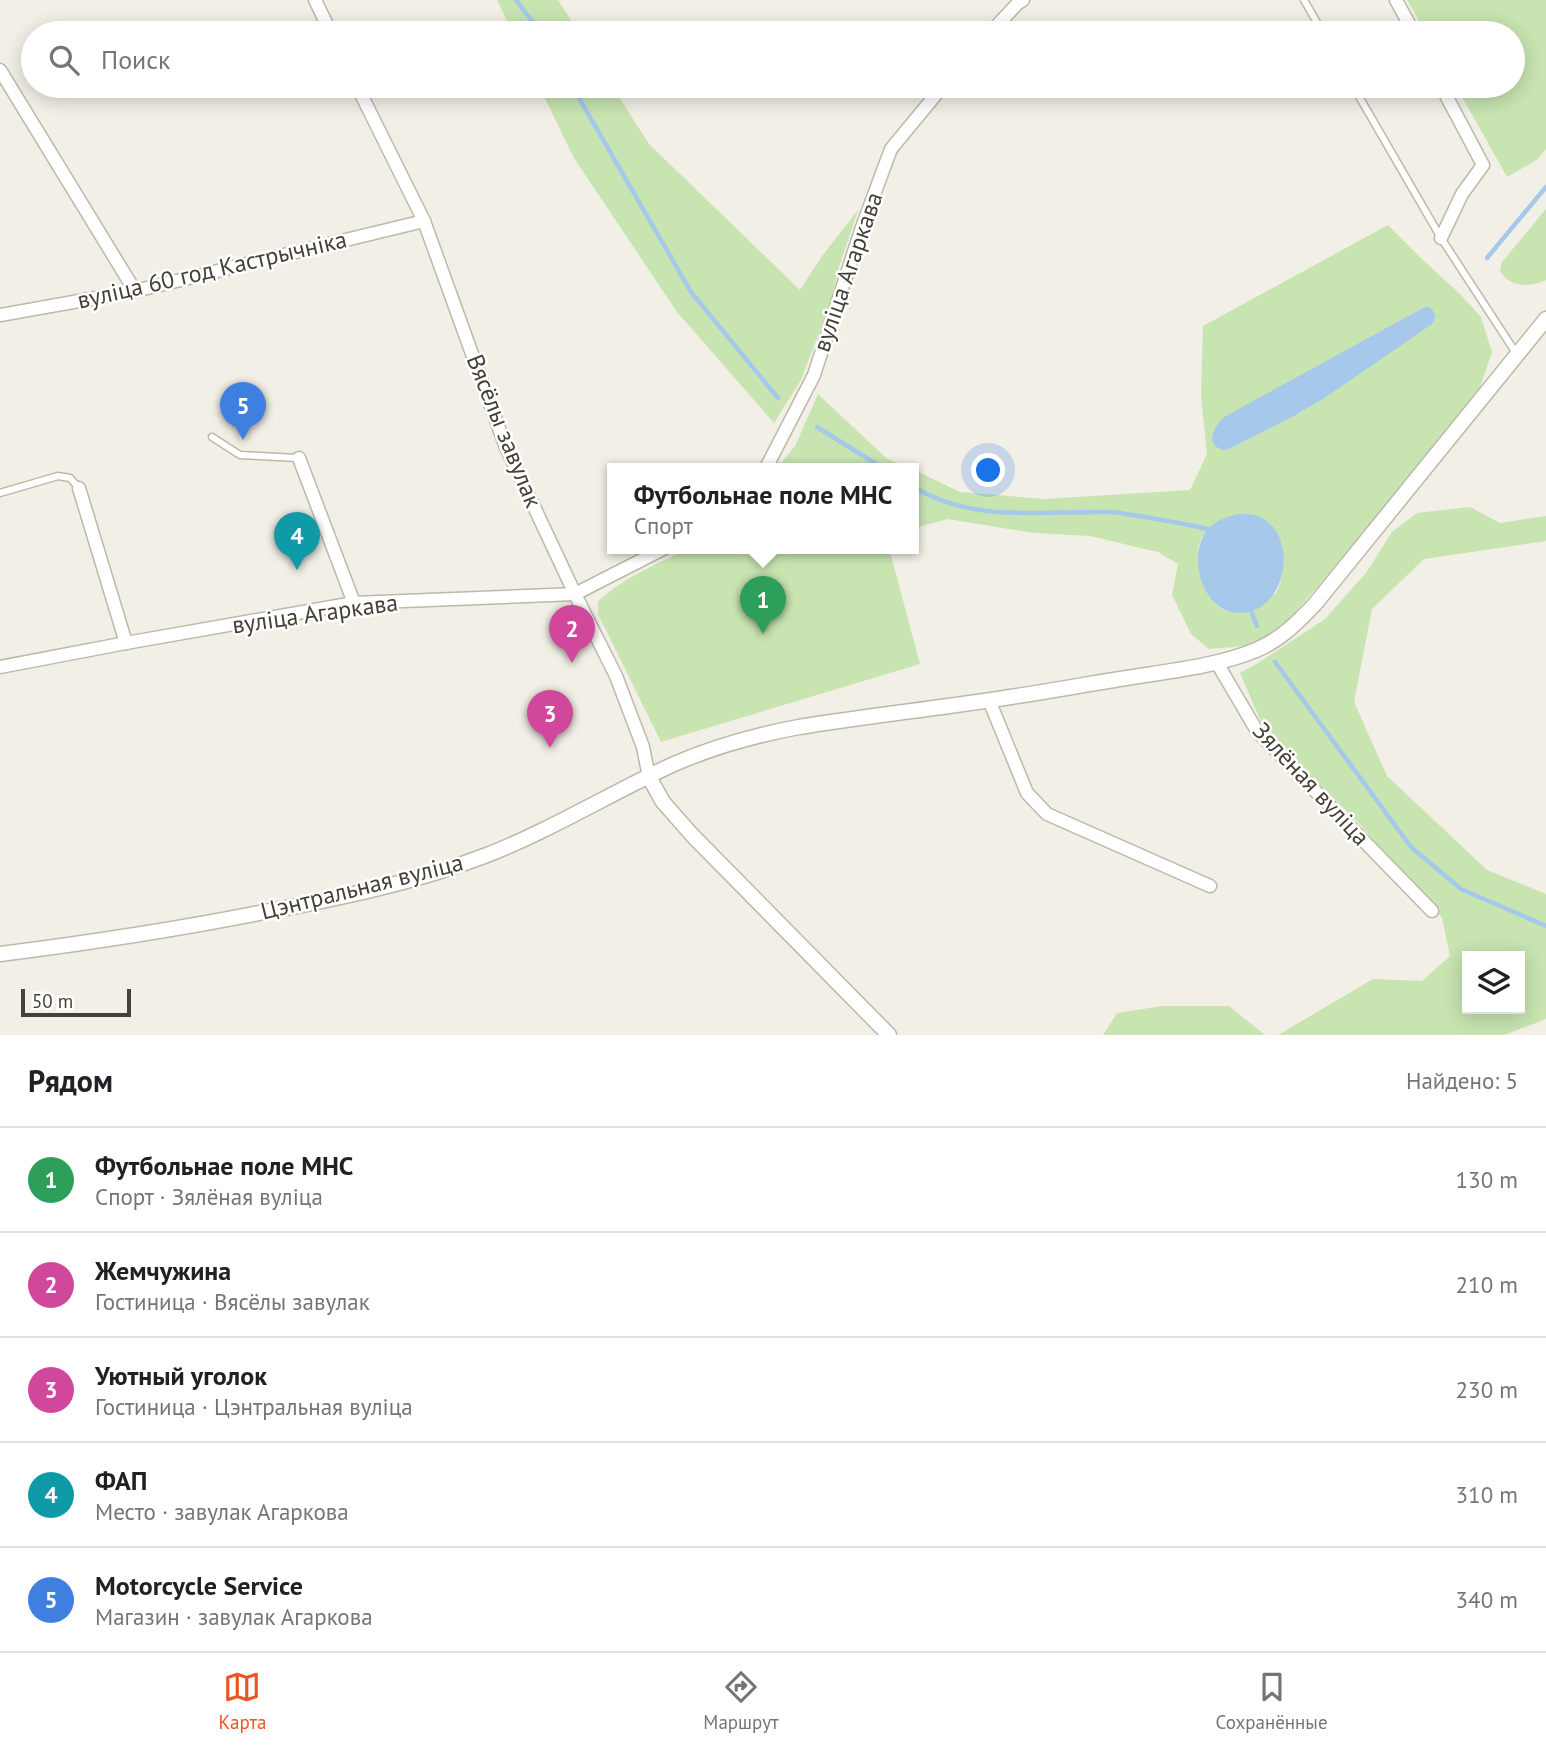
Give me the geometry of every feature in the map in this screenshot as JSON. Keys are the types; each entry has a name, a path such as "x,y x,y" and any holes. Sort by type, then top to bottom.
{"street":[{"path":"315,0 325,21"},
{"path":"1001,21 1023,0"},
{"path":"1396,0 1407,21"},
{"path":"0,70 135,291"},
{"name":"Вясёлы завулак","path":"363,98 424,221 505,445 616,676 643,747 649,776"},
{"name":"вуліца Агаркава","path":"769,463 814,374 862,227 891,149 933,98"},
{"path":"1441,238 1462,194 1483,165 1447,98"},
{"name":"вуліца 60 год Кастрычніка","path":"0,315 135,291 424,221"},
{"path":"889,1035 692,835 663,802 649,776 703,753 807,726 1217,663 1258,649 1297,623 1315,604 1546,319"},
{"path":"299,458 354,603"},
{"path":"79,488 125,643"},
{"name":"вуліца Агаркава","path":"0,667 354,603 575,594 653,554"},
{"name":"Зялёная вуліца","path":"1217,663 1257,731 1432,911"},
{"path":"989,700 1027,793 1047,814 1210,886"},
{"name":"Цэнтральная вуліца","path":"0,954 175,929 331,899 417,878 490,853 649,776"}],"lane":[{"path":"1304,0 1316,21"},
{"path":"1360,98 1441,238 1517,355"},
{"path":"212,437 240,456 299,458"},
{"path":"0,493 58,477 71,478 79,488"}],"green space":[{"path":"497,0 558,0 571,21 507,21"},
{"path":"1407,0 1546,0 1546,149 1538,159 1507,177 1463,98 1525,98 1525,21 1419,21"},
{"path":"545,98 620,98 649,144 800,290 822,256 858,210 830,304 801,380 774,423 677,312 574,158"},
{"path":"1546,209 1546,280 1527,285 1514,283 1500,271 1502,262"},
{"path":"1388,225 1481,317 1492,352 1478,393 1326,577 1290,618 1266,636 1246,646 1209,649 1191,634 1172,595 1178,564 1158,552 1090,536 1034,533 948,519 919,527 919,472 960,492 1044,499 1190,490 1207,454 1201,396 1203,326","holes":["1429,307 1435,313 1323,399 1229,449","1208,529 1281,541 1283,567 1276,593 1231,612 1221,609 1214,602 1198,548"]},
{"path":"818,394 886,458 897,463 781,463 795,446"},
{"path":"1470,507 1500,523 1546,516 1546,541 1424,559 1372,609 1354,702 1387,776 1487,870 1546,894 1546,1019 1504,1035 1278,1035 1373,979 1422,981 1450,956 1442,918 1357,821 1275,741 1261,722 1240,673 1325,619 1366,573 1392,532 1417,513"},
{"path":"677,554 891,554 920,664 661,742 598,614 598,602 607,593"},
{"path":"1162,1006 1229,1006 1265,1035 1103,1035 1117,1013"}],"water":[{"path":"1429,307 1435,315 1432,324 1323,399 1229,449 1223,450 1214,444 1214,430 1224,417"},
{"path":"1237,514 1258,516 1271,525 1279,538 1283,553 1279,585 1270,599 1258,608 1242,613 1228,611 1217,604 1208,594 1198,567 1198,552 1209,528"}],"waterway":[{"path":"516,0 532,21"},
{"path":"579,98 691,292 778,398"},
{"path":"1487,258 1546,187"},
{"path":"817,427 875,463"},
{"path":"919,490 959,506 983,510 1008,513 1111,512 1208,529"},
{"path":"1251,611 1257,626"},
{"path":"1275,662 1411,847 1461,889 1546,926"}],"place":[{"name":"Motorcycle Service","path":"243,440"},
{"name":"ФАП","path":"297,570"},
{"name":"Футбольнае поле МНС","path":"763,634"},
{"name":"Жемчужина","path":"572,663"},
{"name":"Уютный уголок","path":"550,748"}]}
